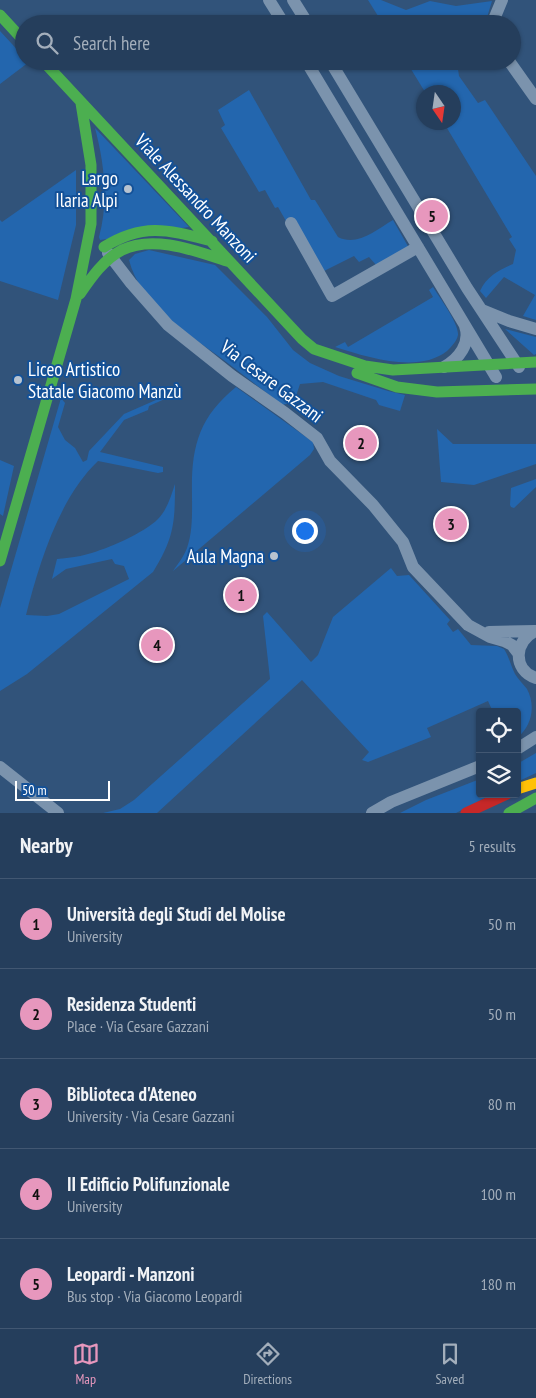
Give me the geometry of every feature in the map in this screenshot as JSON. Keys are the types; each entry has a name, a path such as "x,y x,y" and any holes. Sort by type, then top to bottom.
{"street":[{"path":"269,0 278,15"},
{"path":"293,0 302,15"},
{"path":"496,15 502,0"},
{"path":"0,15 15,31"},
{"name":"Viale Alessandro Manzoni","path":"51,70 314,350 365,366 393,370 515,365 536,362"},
{"path":"315,70 501,386 510,390 517,387 523,375 419,209 335,70"},
{"path":"515,70 536,99"},
{"path":"0,561 76,299 82,268 92,208 91,165 81,103"},
{"path":"364,156 381,146"},
{"path":"402,219 419,209"},
{"path":"291,224 332,296 418,247"},
{"path":"76,299 116,238 131,232 148,230 164,231 212,241"},
{"path":"82,268 107,253 142,244 160,244 182,248 231,262"},
{"name":"Via Cesare Gazzani","path":"107,253 168,326 232,376 285,412 317,438 330,461 373,505 403,542 413,567 468,625 479,632 512,645 518,653"},
{"path":"482,310 536,329"},
{"path":"442,368 452,363 463,348 467,332 463,322"},
{"name":"Viale Alessandro Manzoni","path":"326,354 355,373 405,388 437,392 536,389"},
{"path":"496,377 500,368 515,365"},
{"path":"479,632 535,631"},
{"path":"534,680 521,666 518,653 523,640 535,631"},
{"path":"521,746 536,737"},
{"path":"0,767 58,813"},
{"path":"372,813 391,802 476,768"},
{"path":"521,788 536,783"},
{"path":"466,813 498,798"},
{"path":"509,813 536,798"}],"shaded area":[{"path":"368,0 381,0 406,10 430,1 456,6 492,1 488,15 377,15"},
{"path":"0,31 15,47 15,70 18,70 0,84"},
{"path":"412,70 458,70 459,76 478,103 485,100 536,176 536,320 523,316 535,295 504,277 486,298 480,291 486,281 494,274 513,264 516,250 509,239 512,237 448,130 461,130 461,85 421,85"},
{"path":"249,90 311,200 315,200 338,237 345,240 359,239 393,220 409,248 377,266 369,257 359,262 354,256 324,271 286,221 278,207 275,208 265,190 259,192 221,128 225,125 218,110"},
{"name":"Largo Ilaria Alpi","path":"95,128 189,227 100,240 105,196 101,154"},
{"path":"76,170 76,225 58,300 0,281 0,220 2,222"},
{"path":"149,250 215,265 267,317 293,350 310,363 339,376 405,395 400,411 379,405 376,400 323,382 300,384 294,402 282,405 180,328 154,304 135,276 129,260 135,254"},
{"path":"433,287 452,317 457,330 458,335 454,344 447,351 435,358 407,362 377,359 335,347 345,342 348,347 433,297 429,290"},
{"path":"505,329 536,337 536,354 534,355"},
{"path":"236,387 313,442 314,449 310,455 173,571 186,551 189,542 192,522 193,463 199,435 213,410"},
{"path":"181,389 183,391 149,406 148,410 124,420 100,452 163,467 163,472 158,473 98,461 84,476 72,494 52,533 37,575 26,615 47,616 59,614 129,579 124,566 115,564 112,559 66,569 52,579 57,559 96,552 135,535 152,524 164,511 175,484 175,509 172,530 153,572 27,674 0,691 0,608 61,398 65,403 58,427 65,440 75,448 83,462 87,460 89,451 124,414"},
{"path":"437,429 453,444 536,444 536,464 474,485 441,482"},
{"path":"0,460 14,466 3,516 0,514"},
{"path":"536,479 536,487 514,508 511,507 511,488"},
{"path":"391,568 397,576 409,575 450,620 447,624 453,632 458,629 471,645 497,646 504,649 515,674 530,695 532,709 526,728 521,734 521,708 491,708 488,701 427,728 431,737 368,762 362,760 369,752 302,680 157,813 103,813 120,809 134,800 270,679 263,616 267,612 311,662 318,655 333,617"},
{"path":"536,753 536,773 521,780 521,762"},
{"path":"476,781 476,798 485,798 456,813 400,813 426,800"}],"traffic: fast":[{"path":"0,15 15,31"},
{"path":"51,70 302,339 314,349 365,366 393,370 536,362"},
{"path":"0,561 76,299 91,224 91,165 81,103"},
{"path":"104,247 132,234 157,230 212,241"},
{"path":"80,294 93,275 109,258 122,250 135,246 148,244 176,246 230,262"},
{"path":"357,373 397,387 437,392 536,389"},
{"path":"509,813 536,798"}],"traffic: slow":[{"path":"521,788 536,783"}],"traffic: jam":[{"path":"466,813 498,798"}],"place":[{"name":"Largo Ilaria Alpi","path":"128,189"},
{"name":"Leopardi - Manzoni","path":"432,216"},
{"name":"Liceo Artistico Statale Giacomo Manzù","path":"18,380"},
{"name":"Residenza Studenti","path":"361,443"},
{"name":"Biblioteca d'Ateneo","path":"451,524"},
{"name":"Aula Magna","path":"274,556"},
{"name":"Università degli Studi del Molise","path":"241,595"},
{"name":"II Edificio Polifunzionale","path":"157,645"}]}
